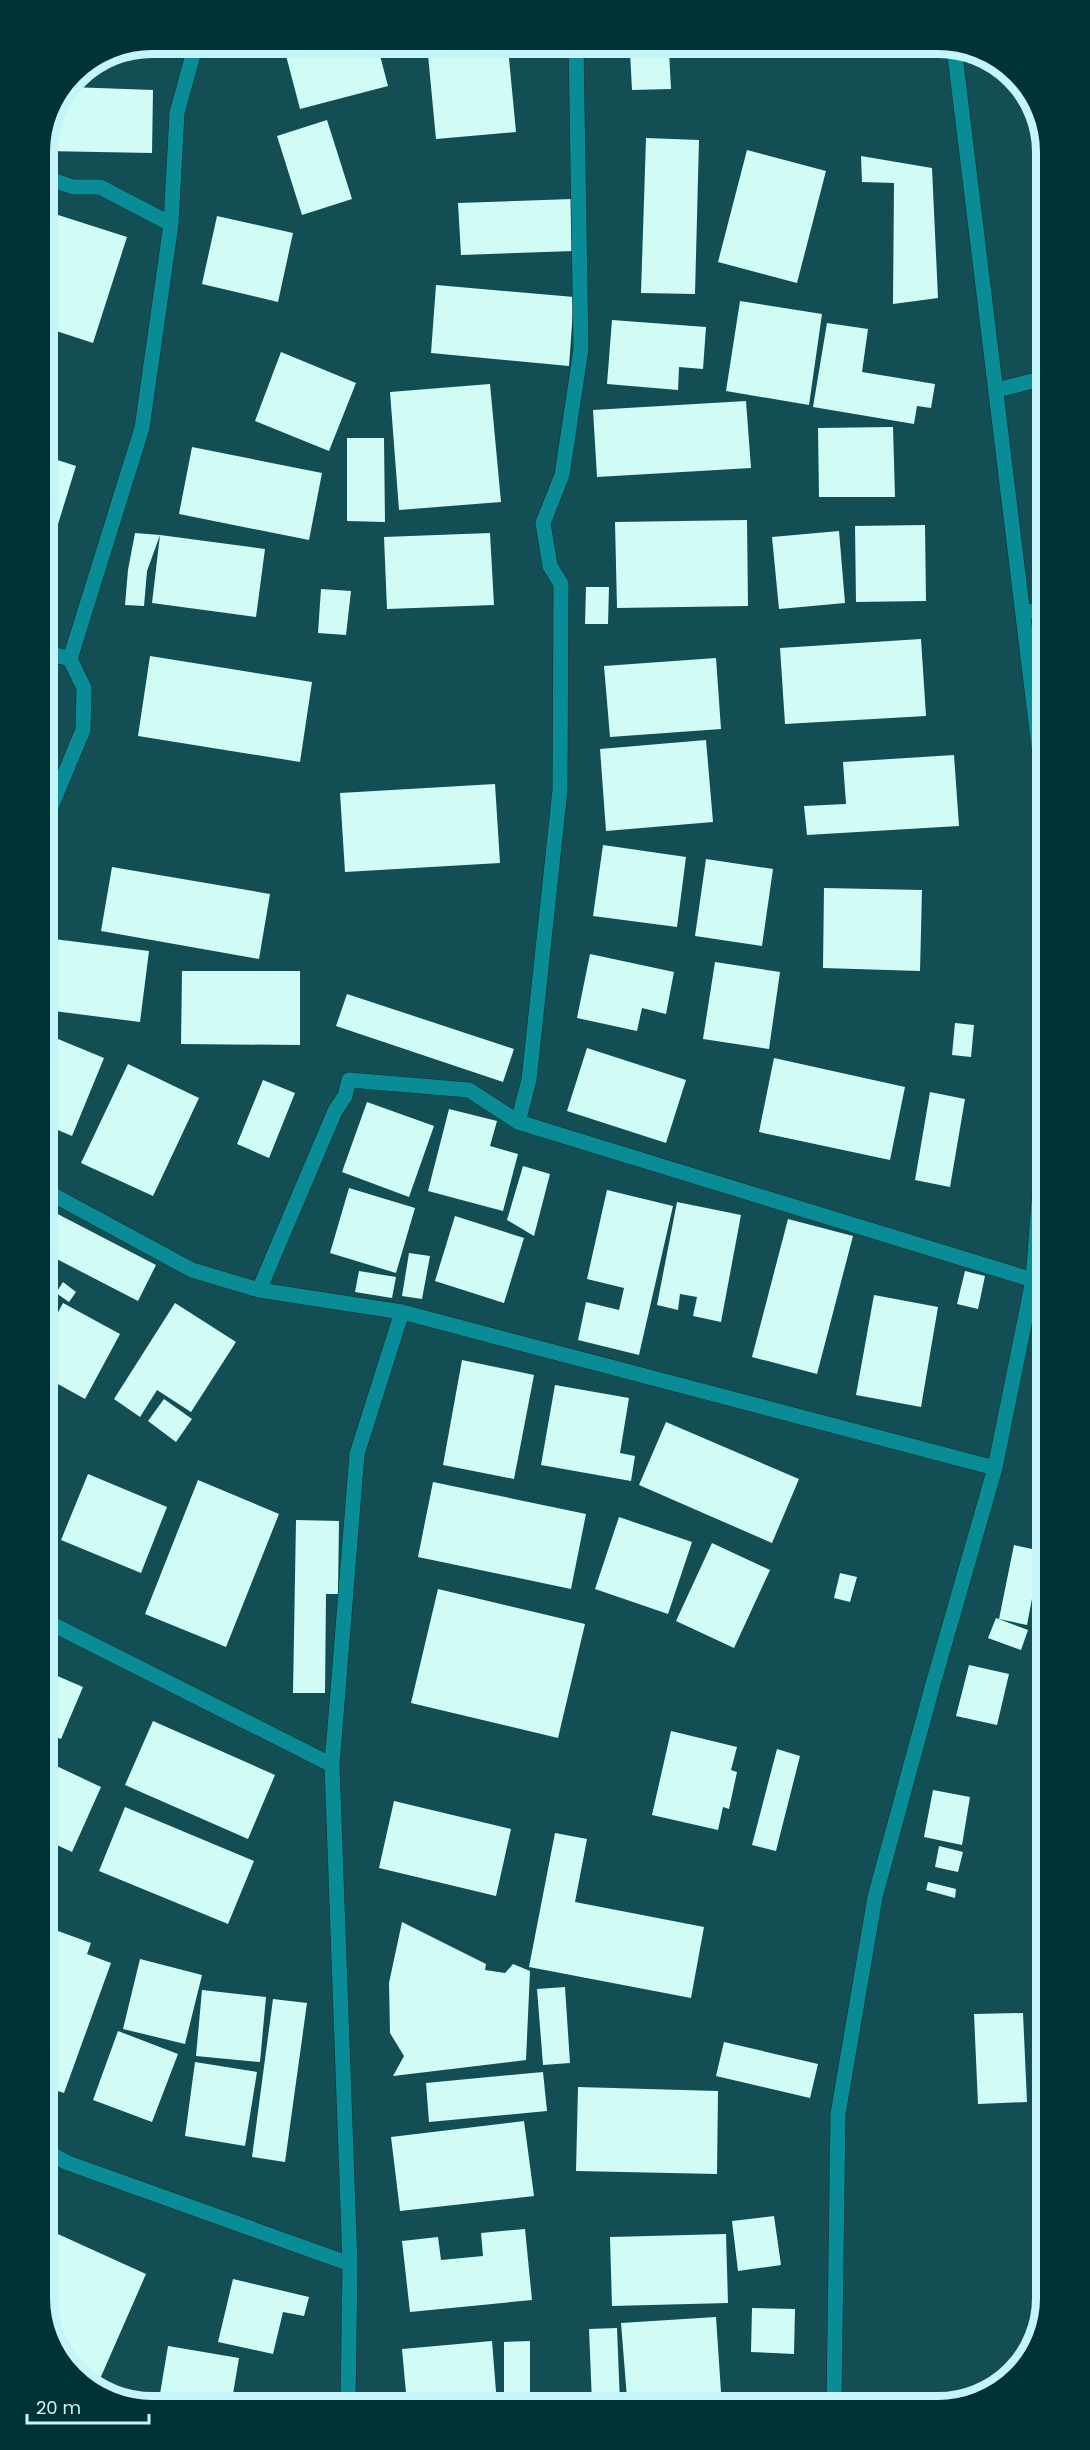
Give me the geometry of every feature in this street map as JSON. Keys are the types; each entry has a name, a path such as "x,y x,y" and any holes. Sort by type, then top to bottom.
{"street":[{"path":"54,799 83,730 84,688 70,659 142,428 171,224 177,113 193,54"},
{"path":"518,1122 529,1080 560,790 561,584 550,566 543,523 562,475 581,349 576,54"},
{"path":"955,56 1036,721"},
{"path":"54,180 74,187 100,187 171,224"},
{"path":"996,390 1036,380"},
{"path":"1023,612 1036,611"},
{"path":"54,655 70,659"},
{"path":"259,1290 335,1111 345,1096 349,1080 469,1090 518,1122 1033,1280"},
{"path":"54,1195 192,1270 259,1290 402,1312 995,1468"},
{"path":"834,2396 838,2114 875,1897 995,1468 1033,1280 1036,1241"},
{"path":"348,2396 350,2264 332,1765 357,1454 402,1312"},
{"path":"54,1625 332,1765"},
{"path":"54,2156 68,2163 350,2264"}],"building":[{"path":"286,54 380,54 388,86 300,109"},
{"path":"509,54 516,132 436,139 428,55"},
{"path":"630,54 669,54 671,89 632,90"},
{"path":"80,87 153,90 152,153 54,151 61,115"},
{"path":"327,120 352,199 302,215 277,136"},
{"path":"646,138 699,140 695,294 641,293"},
{"path":"747,150 826,171 797,283 718,262"},
{"path":"861,156 932,168 938,298 893,304 894,183 862,182"},
{"path":"572,199 574,251 461,255 458,203"},
{"path":"55,214 127,237 93,343 54,330"},
{"path":"217,216 293,233 278,302 202,284"},
{"path":"436,285 574,297 569,366 431,353"},
{"path":"740,301 822,314 809,405 726,391"},
{"path":"612,320 706,327 703,369 679,367 678,390 607,384"},
{"path":"827,323 868,329 862,372 935,384 931,408 917,406 914,424 813,407"},
{"path":"281,352 356,383 329,451 255,421"},
{"path":"490,384 501,502 399,510 390,392"},
{"path":"746,401 751,468 597,477 593,410"},
{"path":"893,427 895,497 819,497 818,428"},
{"path":"347,438 384,438 385,522 347,521"},
{"path":"192,447 322,473 309,540 179,514"},
{"path":"54,459 76,466 54,537"},
{"path":"747,520 748,606 617,608 615,522"},
{"path":"925,525 926,601 856,602 855,526"},
{"path":"839,531 845,603 779,609 772,537"},
{"path":"135,533 160,535 147,571 144,606 125,605 128,570"},
{"path":"490,533 494,605 387,609 384,537"},
{"path":"160,535 265,549 256,617 152,603"},
{"path":"586,587 609,587 608,624 585,624"},
{"path":"321,589 351,591 346,635 318,633"},
{"path":"921,639 926,716 785,724 780,648"},
{"path":"150,656 312,682 300,762 138,736"},
{"path":"716,658 721,729 610,737 604,666"},
{"path":"706,740 713,822 606,831 600,749"},
{"path":"954,755 959,826 807,835 804,806 846,804 843,762"},
{"path":"495,784 500,863 345,872 340,793"},
{"path":"603,845 686,857 677,927 593,916"},
{"path":"706,859 773,869 762,946 695,936"},
{"path":"112,867 270,894 259,959 101,931"},
{"path":"824,888 922,890 920,971 823,968"},
{"path":"54,939 149,951 140,1022 54,1011"},
{"path":"590,954 674,972 666,1014 642,1008 637,1031 577,1018"},
{"path":"715,962 780,972 769,1049 703,1039"},
{"path":"182,971 300,971 300,1045 181,1044"},
{"path":"347,994 514,1049 503,1082 336,1026"},
{"path":"955,1023 974,1025 971,1057 952,1055"},
{"path":"54,1037 104,1058 72,1136 54,1128"},
{"path":"587,1048 686,1080 666,1143 567,1111"},
{"path":"774,1058 905,1087 890,1160 759,1132"},
{"path":"128,1064 199,1098 153,1196 81,1163"},
{"path":"263,1080 295,1093 269,1158 237,1144"},
{"path":"930,1092 965,1099 950,1187 915,1180"},
{"path":"367,1102 434,1126 409,1197 342,1172"},
{"path":"449,1109 497,1121 490,1146 518,1154 503,1211 428,1191"},
{"path":"523,1166 550,1174 534,1236 507,1220"},
{"path":"349,1188 415,1208 396,1273 330,1253"},
{"path":"607,1190 673,1206 639,1355 578,1340 586,1302 619,1310 624,1288 587,1279"},
{"path":"677,1202 741,1215 721,1322 693,1316 697,1297 680,1294 678,1310 657,1305"},
{"path":"54,1212 156,1265 138,1301 54,1258"},
{"path":"455,1216 524,1238 504,1303 435,1281"},
{"path":"788,1219 853,1236 817,1374 752,1357"},
{"path":"409,1253 430,1256 422,1299 402,1296"},
{"path":"359,1271 396,1277 392,1298 355,1292"},
{"path":"965,1271 985,1276 978,1309 957,1304"},
{"path":"63,1282 76,1292 69,1302 56,1293"},
{"path":"874,1295 938,1307 921,1407 856,1395"},
{"path":"63,1303 120,1334 85,1399 54,1382 54,1320"},
{"path":"175,1303 236,1342 191,1412 157,1390 140,1417 114,1399"},
{"path":"462,1360 534,1375 514,1479 443,1465"},
{"path":"555,1385 629,1398 620,1453 635,1456 631,1481 541,1465"},
{"path":"164,1399 192,1419 176,1442 148,1421"},
{"path":"666,1422 799,1479 772,1543 639,1485"},
{"path":"88,1474 167,1507 141,1573 61,1540"},
{"path":"198,1480 279,1514 226,1647 145,1614"},
{"path":"433,1482 586,1514 571,1589 418,1557"},
{"path":"619,1517 692,1542 668,1614 595,1589"},
{"path":"296,1520 339,1521 338,1594 326,1594 325,1693 293,1693"},
{"path":"712,1543 770,1570 734,1648 676,1621"},
{"path":"1014,1545 1036,1550 1036,1577 1027,1625 999,1619"},
{"path":"840,1573 857,1577 850,1602 834,1598"},
{"path":"438,1589 585,1624 558,1738 411,1703"},
{"path":"996,1618 1028,1630 1021,1650 988,1638"},
{"path":"969,1665 1009,1674 997,1725 956,1716"},
{"path":"54,1675 83,1687 61,1739 54,1736"},
{"path":"153,1721 275,1775 248,1839 125,1785"},
{"path":"671,1731 737,1747 731,1770 737,1772 729,1809 723,1807 718,1830 652,1815"},
{"path":"777,1749 800,1756 776,1851 752,1845"},
{"path":"54,1765 101,1787 72,1852 54,1844"},
{"path":"933,1790 970,1797 962,1845 924,1837"},
{"path":"394,1801 511,1829 496,1896 379,1868"},
{"path":"125,1807 254,1861 228,1924 99,1871"},
{"path":"555,1833 587,1839 575,1902 704,1927 691,1998 529,1967"},
{"path":"939,1846 963,1852 958,1872 935,1867"},
{"path":"928,1882 956,1889 955,1898 926,1890"},
{"path":"402,1922 486,1964 485,1970 505,1973 513,1964 530,1971 526,2060 393,2076 404,2056 390,2033 389,1983"},
{"path":"58,1931 91,1943 87,1954 111,1963 64,2093 54,2090 55,1937"},
{"path":"140,1959 202,1975 185,2044 123,2029"},
{"path":"565,1987 570,2063 543,2065 537,1989"},
{"path":"202,1990 266,1997 260,2062 196,2056"},
{"path":"273,1999 307,2003 285,2162 252,2157"},
{"path":"1023,2013 1027,2102 978,2104 974,2014"},
{"path":"118,2031 178,2054 152,2122 93,2100"},
{"path":"724,2042 818,2064 810,2098 716,2076"},
{"path":"195,2062 257,2072 245,2146 185,2136"},
{"path":"543,2072 547,2111 429,2122 426,2083"},
{"path":"578,2087 718,2091 717,2174 576,2171"},
{"path":"524,2121 534,2196 400,2211 391,2137"},
{"path":"774,2216 781,2265 738,2271 732,2221"},
{"path":"525,2229 532,2300 410,2312 402,2241 438,2237 441,2260 483,2256 481,2233"},
{"path":"54,2232 146,2274 99,2381 78,2363 59,2329 54,2298"},
{"path":"726,2234 728,2303 612,2306 610,2237"},
{"path":"233,2279 309,2297 304,2316 283,2312 273,2354 218,2342"},
{"path":"752,2308 795,2309 794,2354 751,2352"},
{"path":"716,2317 721,2392 627,2396 621,2323"},
{"path":"617,2328 620,2396 592,2396 589,2329"},
{"path":"492,2341 496,2396 406,2396 402,2349"},
{"path":"530,2341 530,2396 504,2396 504,2342"},
{"path":"168,2346 239,2358 233,2396 160,2396"}]}
